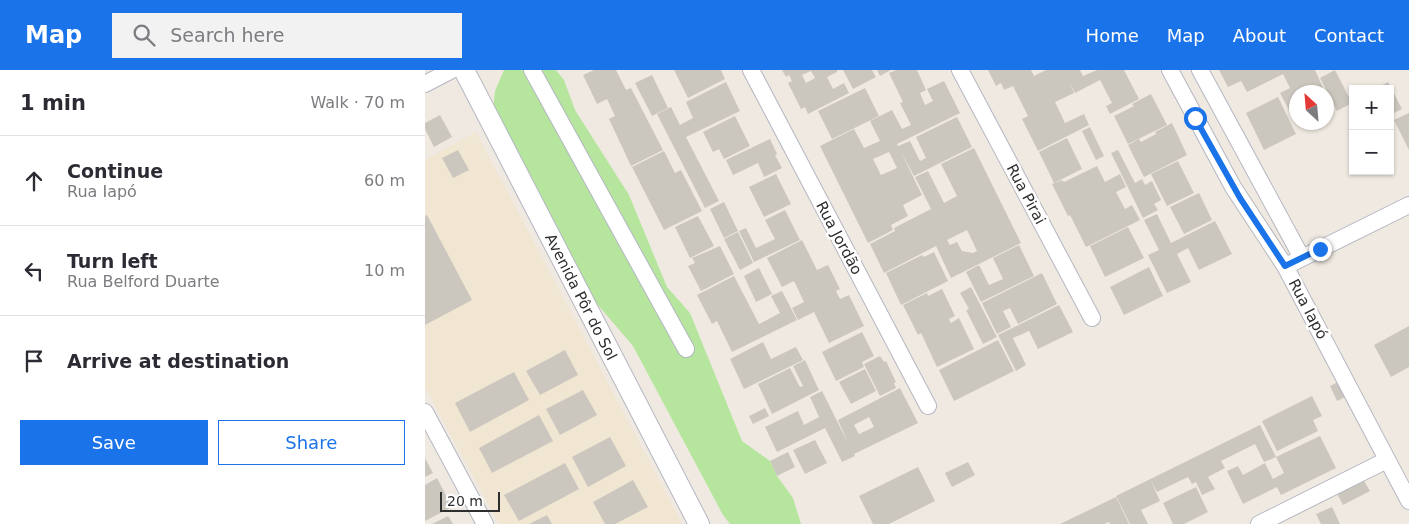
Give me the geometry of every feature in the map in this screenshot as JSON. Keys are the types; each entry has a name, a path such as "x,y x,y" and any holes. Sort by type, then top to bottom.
{"street":[{"path":"425,84 452,70"},
{"name":"Avenida Pôr do Sol","path":"464,70 699,524"},
{"path":"532,70 686,349"},
{"name":"Rua Jordão","path":"751,70 928,406"},
{"name":"Rua Pirai","path":"960,70 1092,318"},
{"name":"Rua Iapó","path":"1169,70 1233,187 1285,266 1409,501"},
{"name":"Rua Iapó","path":"1200,70 1302,258"},
{"path":"1285,266 1409,205"},
{"path":"425,412 485,524"},
{"path":"1259,524 1387,460"}],"shaded area":[{"path":"476,132 682,524 499,524 425,387 425,160"}],"green space":[{"path":"504,70 556,70 564,80 575,110 629,195 667,287 690,313 742,441 770,461 777,476 793,498 801,524 730,524 723,515 633,346 568,270 491,125 495,91"}],"building":[{"path":"594,70 616,70 626,90 631,88 663,150 631,166 609,119 615,116 607,99 597,104 583,75"},
{"path":"674,70 721,70 725,79 688,98"},
{"path":"782,70 837,70 837,72 827,77 833,89 844,83 849,93 808,114 805,107 801,109 788,83 792,81 789,75 786,77","holes":["811,71 815,78 806,83 802,75"]},
{"path":"843,70 872,70 876,77 853,89"},
{"path":"877,70 891,70 880,76"},
{"path":"896,70 917,70 926,90 920,93 925,105 933,101 927,89 944,81 960,113 897,144 898,146 910,141 920,161 926,158 916,137 957,117 972,147 914,176 901,152 922,195 903,205 908,216 891,225 893,230 868,243 820,146 854,129 864,148 880,141 870,121 892,110 902,129 911,125 900,103 903,102 889,73","holes":["889,152 897,168 881,175 873,159"]},
{"path":"988,70 1031,70 1034,76 1046,70 1080,70 1083,76 1097,70 1124,70 1139,99 1110,114 1106,106 1112,103 1100,80 1075,93 1070,83 1074,93 1055,102 1065,123 1084,114 1089,125 1038,151 1022,119 1028,116 1013,86 1004,90 1001,83 996,86"},
{"path":"1219,70 1315,70 1322,85 1289,86 1283,74 1247,92 1241,81 1228,87"},
{"path":"1335,70 1349,97 1349,105 1337,111 1334,105 1334,85 1324,85 1320,78"},
{"path":"652,75 668,108 652,116 635,83"},
{"path":"726,82 740,111 686,137 719,201 705,208 657,114 671,107 680,125 693,118 686,102"},
{"path":"865,88 879,116 832,139 818,111"},
{"path":"1289,88 1289,110 1280,93"},
{"path":"1151,94 1167,125 1128,144 1114,116 1134,106 1132,104"},
{"path":"1394,94 1402,109 1394,113"},
{"path":"1278,97 1289,120 1289,130 1294,130 1296,134 1264,150 1246,113"},
{"path":"1409,113 1409,150 1394,120"},
{"path":"440,115 452,137 434,147 425,129 425,123"},
{"path":"735,116 750,146 724,159 719,149 713,152 703,132"},
{"path":"1172,123 1187,155 1144,177 1128,145 1139,139 1141,142"},
{"path":"1090,127 1104,156 1096,160 1082,131"},
{"path":"1067,138 1082,169 1054,183 1039,152"},
{"path":"770,139 782,168 764,177 758,163 733,175 726,160"},
{"path":"974,148 1021,243 951,278 936,246 884,273 870,244 895,231 894,228 931,209 915,177 928,171 944,203 957,196 941,164","holes":["967,230 977,251 973,253 962,251 957,242 950,245 947,240"]},
{"path":"458,150 469,170 453,178 442,158"},
{"path":"1118,150 1135,183 1142,179 1145,185 1152,181 1161,200 1154,204 1158,210 1143,218 1111,153"},
{"path":"664,151 675,173 681,170 702,211 664,230 632,167"},
{"path":"1178,161 1194,193 1167,206 1151,174"},
{"path":"1097,166 1105,182 1120,174 1126,187 1116,192 1125,209 1132,205 1140,220 1086,247 1052,184 1062,180 1064,182"},
{"path":"776,174 791,204 764,217 749,187"},
{"path":"1199,193 1212,220 1184,234 1170,207"},
{"path":"724,202 738,231 724,238 710,209"},
{"path":"785,210 800,240 754,262 739,231 746,228 756,248 775,239 765,220"},
{"path":"1157,214 1171,243 1215,221 1232,254 1199,270 1188,248 1177,254 1191,282 1167,293 1148,255 1159,250 1144,220"},
{"path":"427,215 472,300 425,325 425,216"},
{"path":"698,216 714,246 690,258 675,227"},
{"path":"1128,227 1144,258 1105,277 1090,246"},
{"path":"738,232 753,263 740,270 724,239"},
{"path":"802,240 817,270 828,265 840,289 836,291 840,299 849,295 864,326 829,343 814,312 798,320 792,308 804,302 794,281 782,287 767,258"},
{"path":"1019,245 1034,276 981,302 966,272 979,265 989,285 1003,279 993,258"},
{"path":"720,246 734,274 701,291 688,266 695,263 692,258"},
{"path":"934,252 948,281 901,305 886,273 922,255 924,257"},
{"path":"1149,267 1163,296 1124,315 1110,287"},
{"path":"759,268 772,294 756,302 744,276"},
{"path":"1042,273 1057,304 1018,324 1010,308 1003,311 1011,327 997,334 982,303"},
{"path":"734,276 759,324 780,313 771,296 782,291 797,320 732,352 717,321 712,324 697,295"},
{"path":"971,287 997,337 983,344 966,310 969,309 960,293"},
{"path":"942,289 955,316 949,319 951,323 959,318 974,349 937,367 921,333 918,335 903,305 927,293 928,296"},
{"path":"1059,305 1073,332 1038,349 1029,331 1013,338 1026,365 1016,371 998,335"},
{"path":"1409,326 1409,367 1391,377 1374,345"},
{"path":"862,332 874,356 862,362 864,367 836,381 822,352"},
{"path":"998,340 1014,371 954,401 939,370"},
{"path":"763,342 771,359 796,347 803,360 744,389 730,359"},
{"path":"565,350 578,375 540,395 526,371"},
{"path":"880,356 884,362 886,361 896,382 894,383 896,388 880,396 864,364"},
{"path":"805,360 819,390 772,414 758,384 790,368 800,387 803,386 793,366"},
{"path":"865,369 876,391 851,404 839,382"},
{"path":"514,372 529,400 470,432 455,403"},
{"path":"1338,382 1345,397 1337,401 1330,386"},
{"path":"900,388 918,423 854,454 855,456 842,462 825,428 777,452 765,427 798,411 804,425 819,417 810,397 822,391 848,443 838,420","holes":["869,417 874,427 859,434 854,425"]},
{"path":"583,390 597,415 560,435 546,409"},
{"path":"1312,396 1322,416 1313,420 1318,431 1277,451 1262,421"},
{"path":"765,408 769,416 753,424 749,416"},
{"path":"539,415 553,441 492,473 479,448"},
{"path":"1260,425 1276,457 1264,462 1255,444 1221,461 1225,468 1208,477 1215,489 1202,495 1196,482 1192,484 1188,477 1157,492 1151,481 1160,501 1141,510 1148,524 1130,524 1116,496"},
{"path":"1320,436 1336,468 1281,495 1277,487 1243,504 1227,471 1238,466 1243,475 1265,463 1273,479 1284,473 1276,457"},
{"path":"610,437 626,466 588,487 572,457"},
{"path":"815,440 827,463 805,474 793,450"},
{"path":"788,452 795,467 777,476 770,461"},
{"path":"425,458 433,473 425,477"},
{"path":"968,462 975,475 952,487 945,473"},
{"path":"565,463 579,489 519,521 504,495"},
{"path":"918,467 935,501 889,524 873,524 859,496"},
{"path":"437,478 452,507 425,521 425,485"},
{"path":"1363,479 1370,491 1343,505 1336,492"},
{"path":"633,480 648,507 615,524 605,524 593,502"},
{"path":"1196,487 1208,512 1184,524 1173,524 1163,503"},
{"path":"1116,497 1129,524 1110,524 1109,522 1104,524 1060,524"},
{"path":"1332,507 1340,524 1321,524 1316,514"},
{"path":"547,515 552,524 529,524"},
{"path":"448,516 453,524 432,524"}],"route":[{"path":"1195,118 1233,187 1285,266 1320,249"}]}
